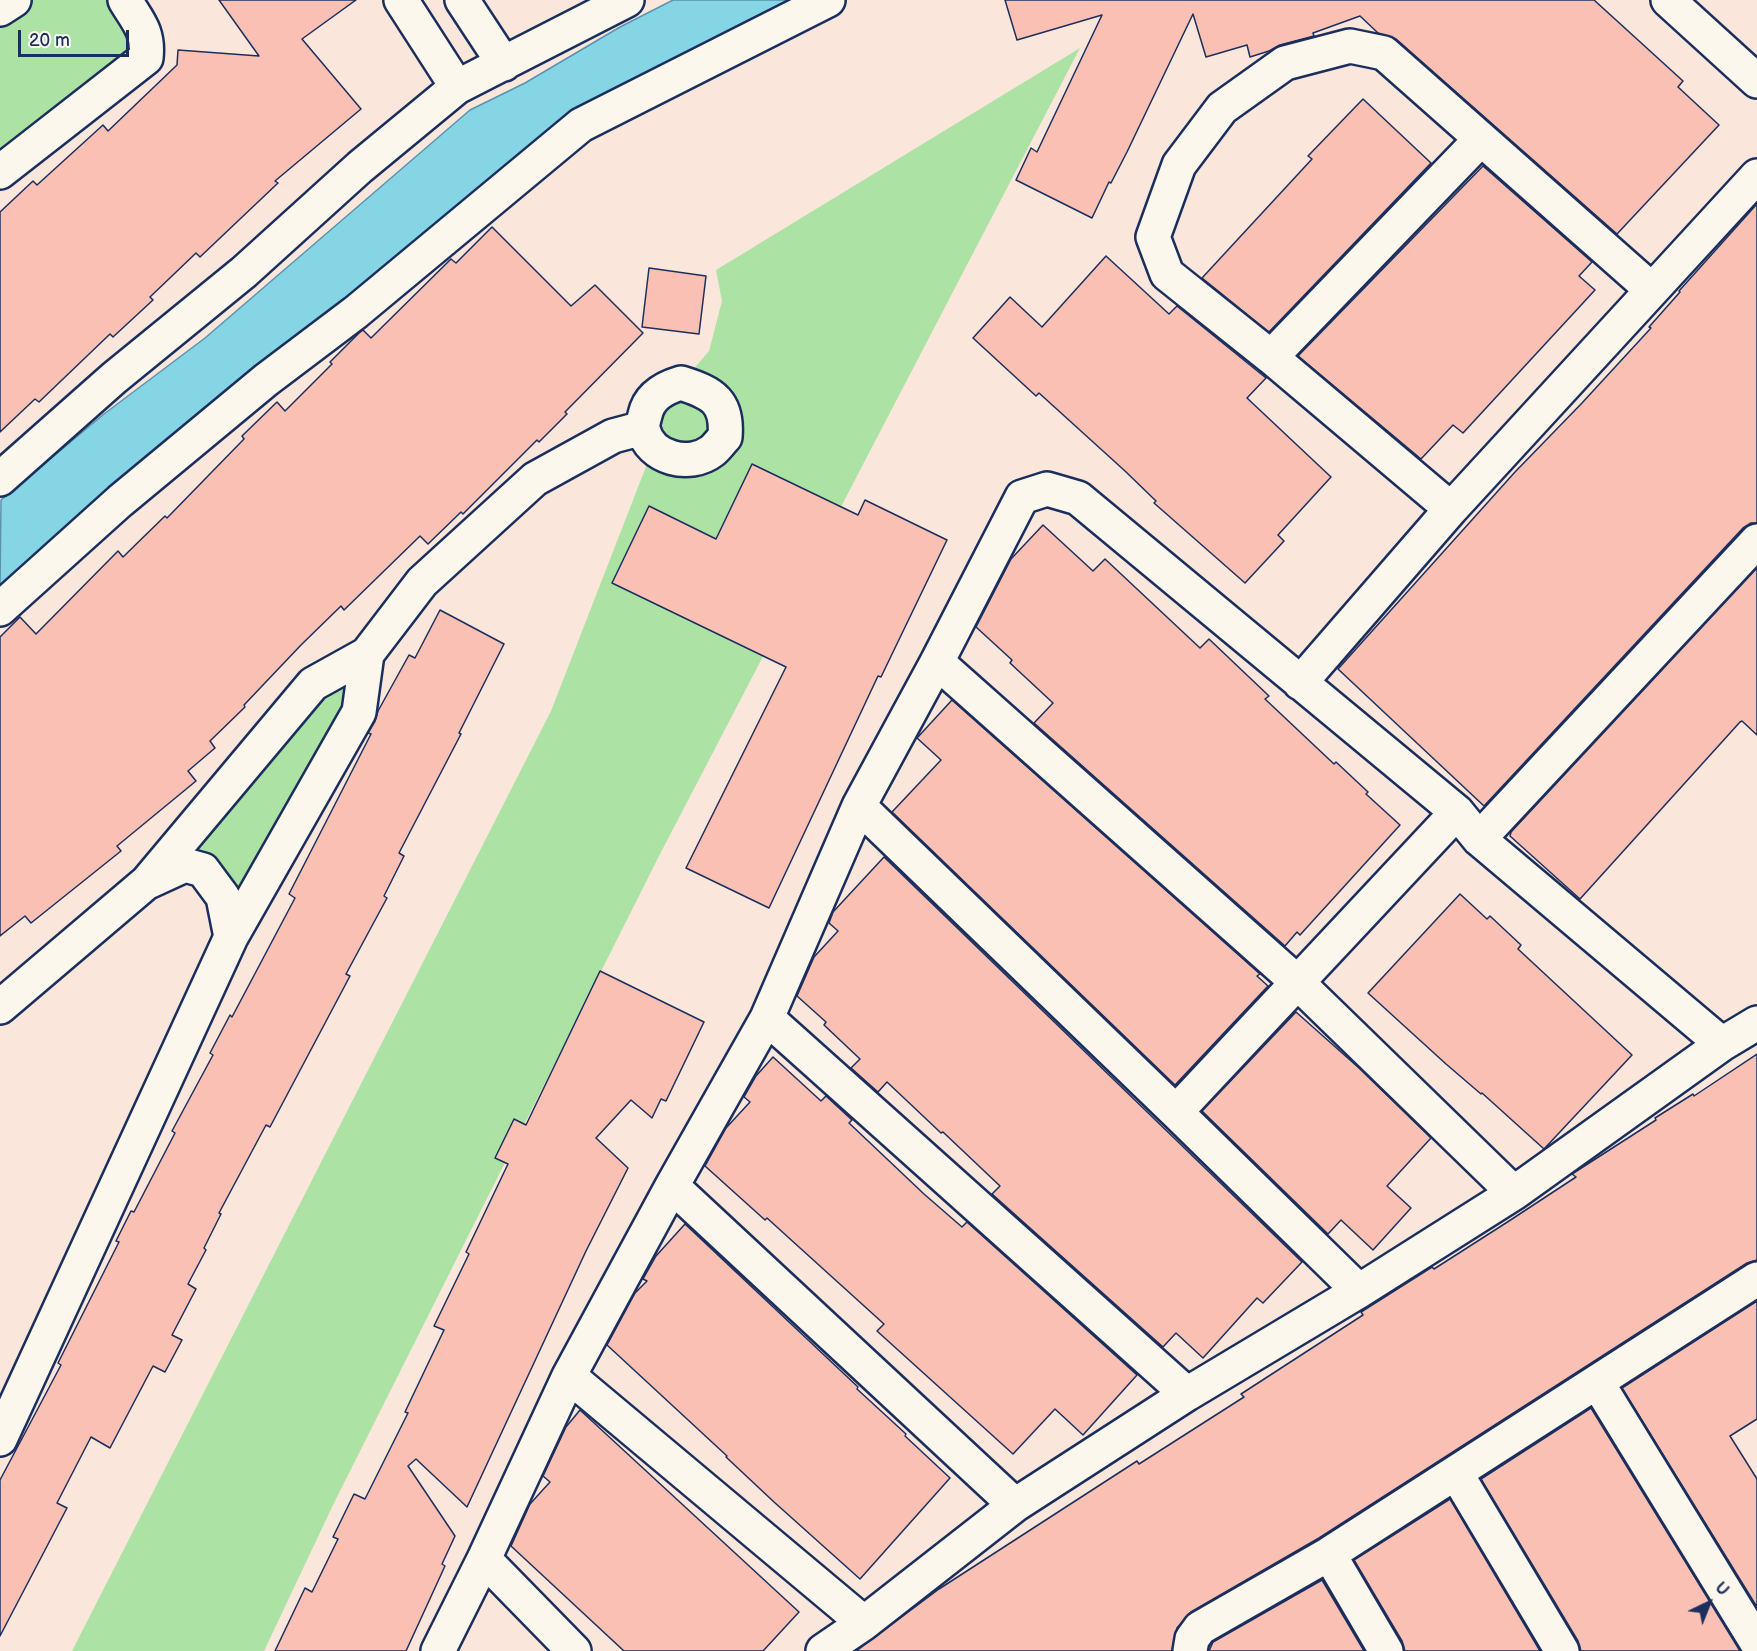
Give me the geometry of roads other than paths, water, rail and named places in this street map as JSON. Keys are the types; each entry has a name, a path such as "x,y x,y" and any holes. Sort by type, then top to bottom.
{"street":[{"path":"0,9 14,0"},
{"path":"0,172 146,58 148,42 142,27 125,0"},
{"path":"401,0 457,87"},
{"path":"462,0 504,64"},
{"path":"0,479 114,378 244,272 360,167 457,87 627,0"},
{"path":"0,609 120,501 266,380 356,312 581,125 828,0"},
{"path":"1668,0 1757,81"},
{"path":"1451,509 1271,357 1167,273 1153,237 1179,165 1222,108 1285,63 1350,46 1384,53 1652,290"},
{"path":"1271,357 1481,139"},
{"path":"1300,683 1451,509 1757,176"},
{"path":"0,1007 147,882 313,684 367,654 422,582 535,479 612,436 643,428"},
{"path":"438,1651 484,1559 569,1376 672,1186 767,1018 860,806 1022,497 1047,489 1078,498 1457,812 1479,839 1722,1044"},
{"path":"1479,839 1757,541"},
{"path":"3,1426 231,937 359,712 367,654"},
{"path":"937,662 1296,981 1514,1193"},
{"path":"860,806 1359,1291"},
{"path":"1176,1112 1296,981 1457,812"},
{"path":"147,882 185,865 203,870 224,897 231,937"},
{"path":"767,1018 1187,1394"},
{"path":"823,1651 864,1623 1015,1504 1187,1394 1359,1291 1514,1193 1722,1044 1757,1023"},
{"path":"672,1186 1015,1504"},
{"path":"1190,1651 1192,1639 1200,1628 1329,1554 1597,1382 1753,1289"},
{"path":"569,1376 864,1623"},
{"path":"1597,1382 1757,1643"},
{"path":"1456,1473 1562,1651"},
{"path":"1329,1554 1386,1651"},
{"path":"484,1559 574,1651"}],"water":[{"path":"673,0 811,0 581,115 0,589 1,500 104,414 205,338 470,110 525,83 620,27"}]}
